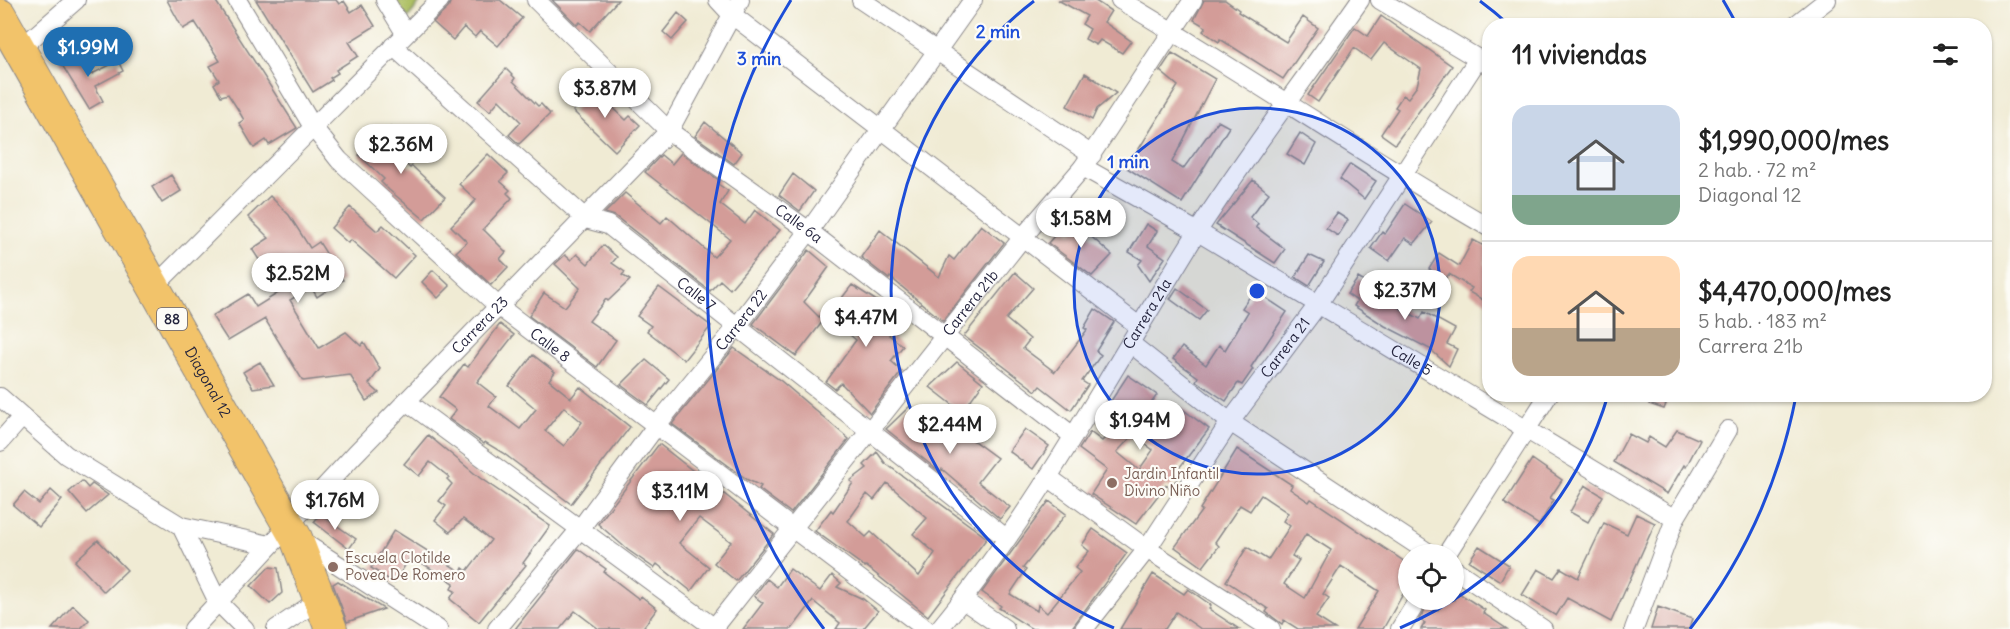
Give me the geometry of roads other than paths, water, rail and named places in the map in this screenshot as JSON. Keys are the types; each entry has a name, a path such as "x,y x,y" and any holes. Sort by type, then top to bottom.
{"highway":[{"name":"Diagonal 12","path":"0,15 154,287 320,599 331,629"}],"street":[{"path":"20,49 76,0"},
{"name":"Calle 8","path":"237,0 313,127 339,160 498,306 926,629"},
{"name":"Calle 7","path":"385,0 399,40 586,219 608,225 736,328 871,430 1006,538"},
{"path":"154,287 440,0"},
{"name":"Calle 6a","path":"536,0 669,131 809,231 1073,436"},
{"path":"718,0 736,7 882,129 1140,327"},
{"name":"Calle 5","path":"861,0 1087,161 1317,306 1482,402"},
{"name":"Carrera 22","path":"497,629 580,529 656,426 736,328 809,231 973,0"},
{"path":"1120,0 1289,103 1403,177 1482,223"},
{"name":"Carrera 21b","path":"715,628 944,335 1087,161 1193,0"},
{"name":"Carrera 21a","path":"939,629 963,600 1048,477 1198,232 1360,0"},
{"path":"1380,0 1482,62"},
{"path":"1804,18 1827,0"},
{"name":"Carrera 23","path":"193,629 285,536 406,401 586,219 669,131 736,7"},
{"name":"Carrera 21","path":"1084,629 1147,549 1230,422 1317,306 1403,177 1482,66"},
{"path":"1130,344 1230,422 1415,544"},
{"path":"0,397 66,455 180,526 285,536 438,629"},
{"path":"406,401 715,628"},
{"name":"Calle 5","path":"1482,402 1675,519"},
{"path":"1453,544 1545,402"},
{"path":"0,442 22,417"},
{"path":"1634,629 1675,519 1728,430"},
{"path":"1048,477 1147,549 1270,629"},
{"path":"180,526 218,602 245,629"},
{"path":"1464,576 1543,629"},
{"path":"276,629 320,599"},
{"path":"963,600 1005,629"},
{"path":"1400,629 1412,610"}],"place":[{"name":"Jardin Infantil Divino Niño","path":"1112,483"},
{"name":"Escuela Clotilde Povea De Romero","path":"333,567"}]}
